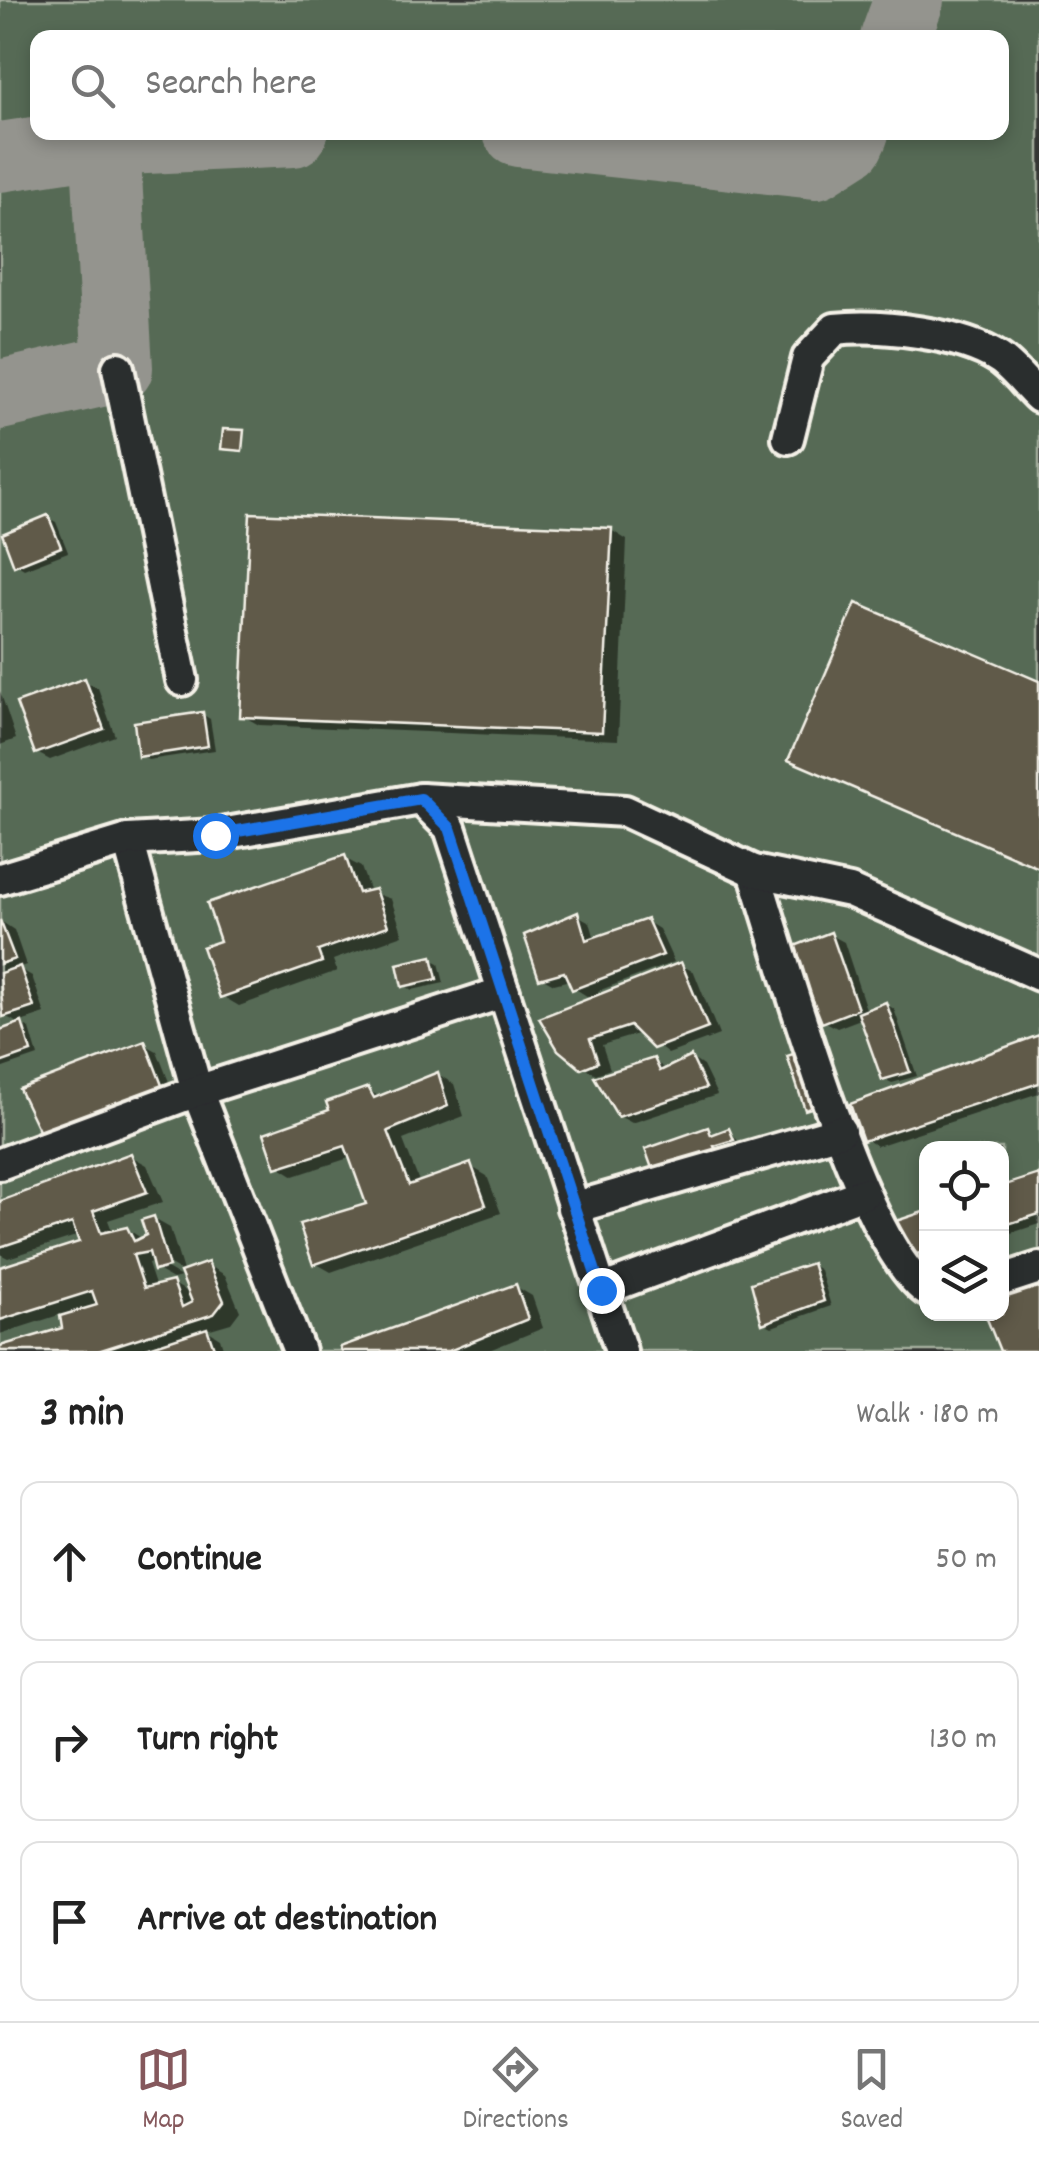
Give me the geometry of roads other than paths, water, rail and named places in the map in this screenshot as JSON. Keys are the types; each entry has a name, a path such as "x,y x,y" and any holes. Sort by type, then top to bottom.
{"street":[{"path":"788,438 808,358 835,329 876,325 937,337 998,357 1039,397"},
{"path":"118,368 182,680"},
{"path":"421,799 450,828 621,1351"},
{"path":"0,879 128,840 215,835 421,799 625,811 754,871 850,890 1039,975"},
{"path":"128,840 198,1091 299,1351"},
{"path":"754,871 864,1193 899,1262 919,1283"},
{"path":"0,1164 198,1091 504,992"},
{"path":"573,1208 840,1131"},
{"path":"601,1290 864,1193"},
{"path":"1009,1278 1039,1268"}]}
